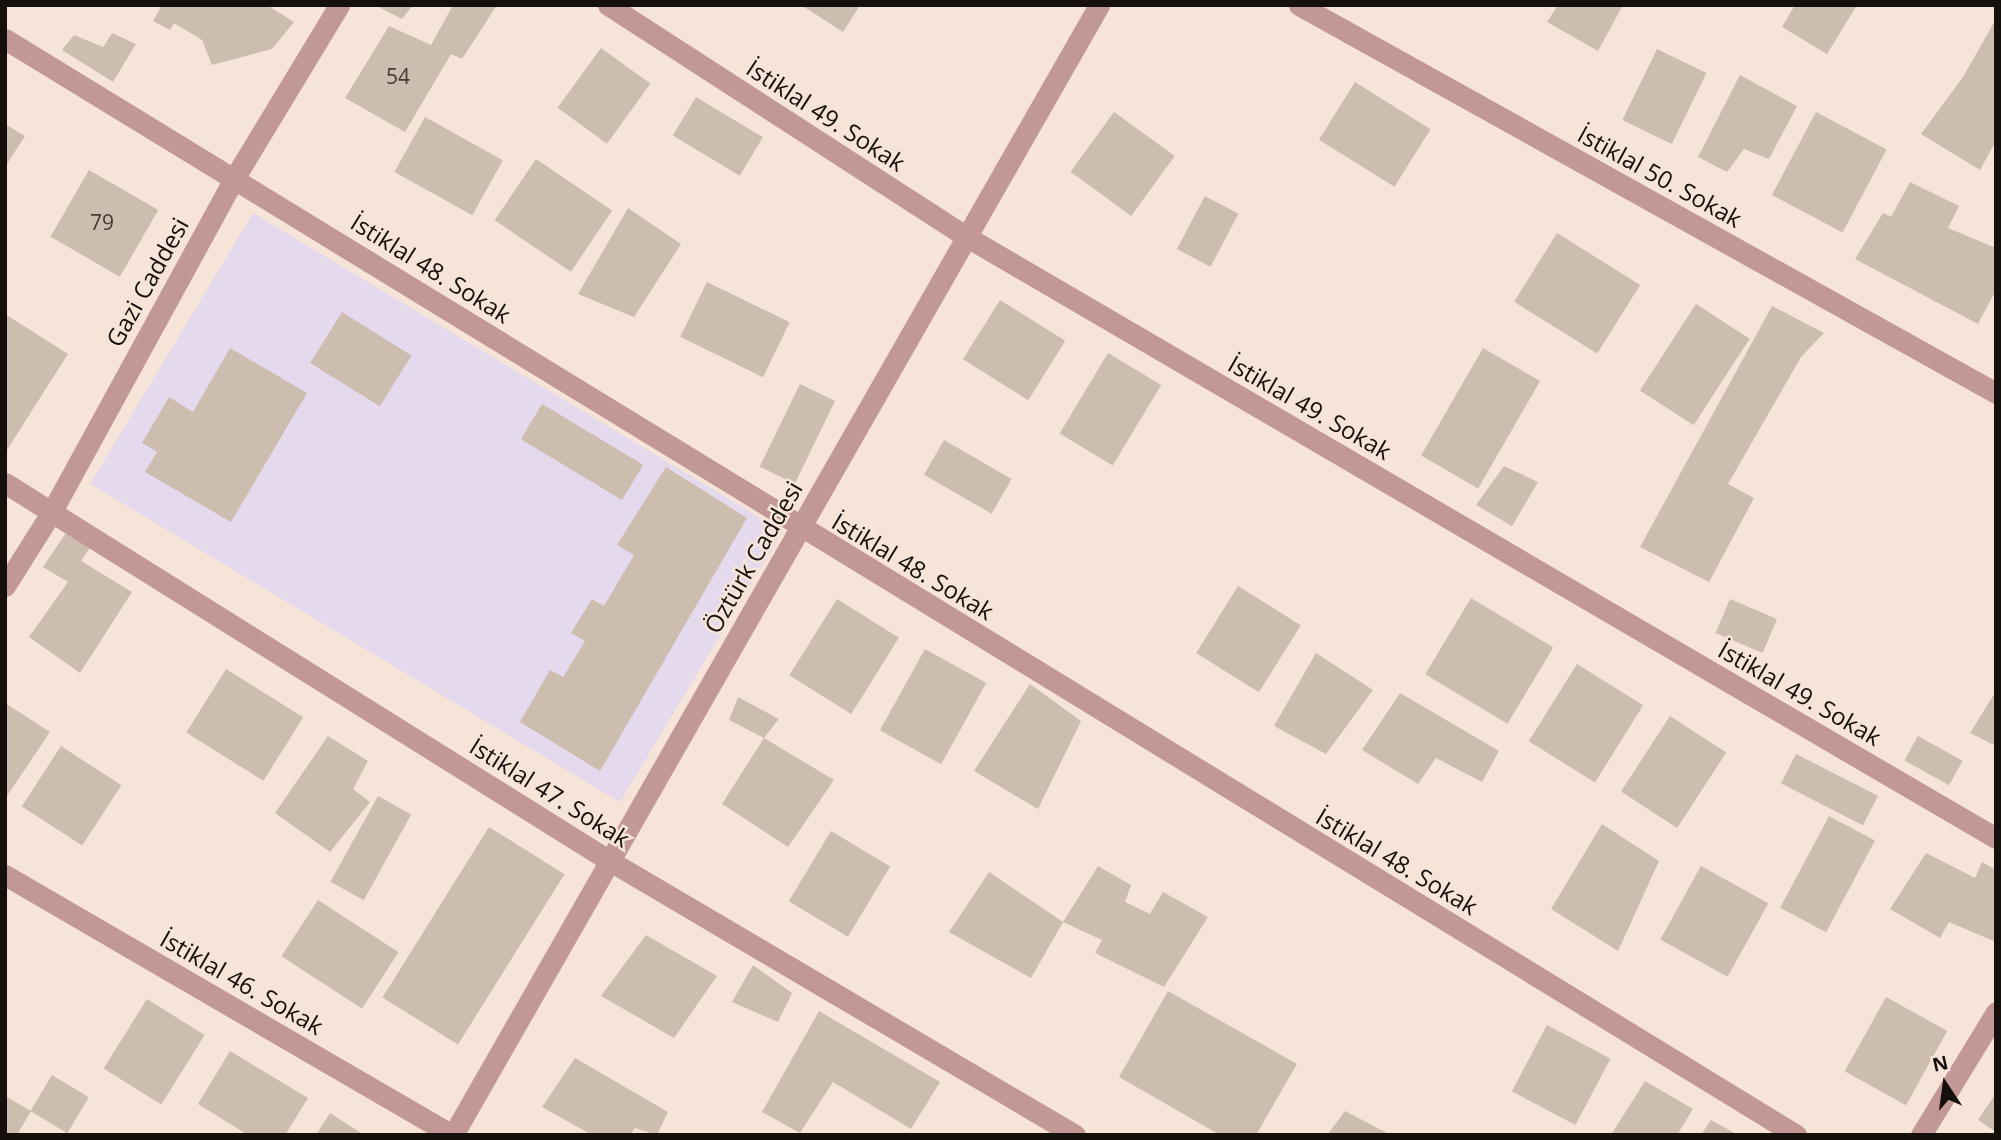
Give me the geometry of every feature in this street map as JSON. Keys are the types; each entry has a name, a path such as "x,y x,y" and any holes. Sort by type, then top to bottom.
{"street":[{"name":"Gazi Caddesi","path":"5,586 51,513 235,177 339,5"},
{"name":"İstiklal 49. Sokak","path":"608,5 967,237 1996,838"},
{"name":"Öztürk Caddesi","path":"452,1135 1100,5"},
{"name":"İstiklal 50. Sokak","path":"1299,5 1996,394"},
{"name":"İstiklal 48. Sokak","path":"5,39 235,177 800,528 1796,1135"},
{"name":"İstiklal 47. Sokak","path":"5,483 610,861 1074,1135"},
{"name":"İstiklal 46. Sokak","path":"5,875 452,1135"},
{"path":"1921,1135 1996,1012"}],"shaded area":[{"path":"253,213 783,531 620,802 90,484"}],"building":[{"path":"162,5 267,5 294,22 272,49 212,65 202,40 174,23 170,30 153,21"},
{"path":"375,5 413,5 402,19"},
{"path":"453,5 497,5 462,59 451,54 405,132 345,98 389,26 431,45"},
{"path":"801,5 860,5 843,32"},
{"path":"1558,5 1623,5 1598,51 1547,22"},
{"path":"1795,5 1857,5 1827,54 1782,27"},
{"path":"1996,19 1996,141 1980,170 1921,134 1963,77"},
{"path":"112,33 136,44 113,82 62,50 74,35 103,47"},
{"path":"601,48 650,84 607,144 558,108"},
{"path":"1657,49 1706,73 1672,144 1622,120"},
{"path":"1740,75 1797,106 1769,159 1744,149 1727,172 1698,157"},
{"path":"1355,82 1430,129 1394,187 1319,140"},
{"path":"696,97 763,137 740,176 673,136"},
{"path":"1114,112 1175,156 1131,216 1071,172"},
{"path":"1816,112 1887,150 1843,233 1772,195"},
{"path":"425,117 503,160 472,215 394,172"},
{"path":"5,124 25,136 5,167"},
{"path":"536,159 612,210 571,272 495,220"},
{"path":"89,170 158,210 120,277 50,237"},
{"path":"1910,182 1959,206 1948,228 1996,248 1996,290 1978,324 1855,259 1883,213 1891,217"},
{"path":"1205,196 1239,214 1210,267 1177,249"},
{"path":"628,208 681,244 634,317 578,294"},
{"path":"1557,233 1640,285 1597,354 1514,302"},
{"path":"707,282 790,322 763,377 680,337"},
{"path":"1000,300 1065,341 1028,400 963,359"},
{"path":"1696,304 1750,339 1694,425 1640,390"},
{"path":"1772,306 1824,333 1801,357 1728,484 1754,498 1709,582 1640,547"},
{"path":"342,312 412,355 380,406 310,363"},
{"path":"5,314 68,354 5,453"},
{"path":"230,348 307,393 231,522 145,472 157,452 142,443 169,397 193,412"},
{"path":"1483,348 1540,381 1478,488 1421,455"},
{"path":"1108,353 1161,385 1113,466 1060,434"},
{"path":"800,384 835,401 795,484 760,467"},
{"path":"542,404 643,465 622,500 521,439"},
{"path":"944,440 1012,479 992,514 924,475"},
{"path":"1504,466 1538,482 1512,526 1476,505"},
{"path":"666,467 747,518 600,771 520,722 550,670 563,677 585,641 571,633 592,599 604,606 634,555 617,545"},
{"path":"67,531 92,545 81,561 132,592 80,673 29,637 68,582 43,567"},
{"path":"1238,586 1301,625 1259,692 1196,653"},
{"path":"1471,598 1553,647 1507,724 1425,674"},
{"path":"837,599 899,638 851,714 789,675"},
{"path":"1730,599 1777,619 1762,653 1716,633"},
{"path":"925,649 986,683 941,764 880,730"},
{"path":"1316,653 1373,690 1326,754 1274,726"},
{"path":"1577,664 1643,705 1595,783 1529,741"},
{"path":"226,669 303,717 263,781 186,733"},
{"path":"1030,684 1081,721 1038,809 974,771"},
{"path":"1996,691 1996,746 1970,733"},
{"path":"1400,693 1499,751 1482,782 1436,758 1418,784 1362,750"},
{"path":"738,697 779,719 764,738 729,720"},
{"path":"5,703 50,732 5,799"},
{"path":"1670,716 1726,752 1677,828 1621,791"},
{"path":"328,736 368,761 353,789 370,802 330,852 275,813"},
{"path":"1918,736 1963,761 1949,785 1904,760"},
{"path":"764,738 834,780 788,847 722,804"},
{"path":"61,746 121,785 82,846 22,806"},
{"path":"1796,754 1878,796 1863,825 1781,783"},
{"path":"378,796 411,814 364,900 330,882"},
{"path":"1829,816 1875,840 1826,932 1780,908"},
{"path":"1602,824 1659,861 1618,951 1551,909"},
{"path":"489,827 564,874 458,1045 382,997"},
{"path":"831,831 890,867 848,937 789,901"},
{"path":"1926,853 1975,878 1982,862 1996,870 1996,942 1949,922 1940,938 1890,909"},
{"path":"1098,866 1131,885 1125,902 1150,914 1163,892 1208,917 1164,987 1095,953 1102,940 1063,922"},
{"path":"1701,866 1768,903 1728,977 1660,939"},
{"path":"989,872 1063,922 1031,978 949,932"},
{"path":"318,900 399,952 362,1008 282,956"},
{"path":"646,935 717,976 674,1038 601,996"},
{"path":"753,965 792,993 778,1022 732,1002"},
{"path":"1168,991 1297,1064 1256,1135 1220,1135 1119,1077"},
{"path":"1886,997 1947,1031 1906,1105 1845,1071"},
{"path":"147,999 205,1035 161,1105 104,1069"},
{"path":"819,1011 940,1082 911,1129 833,1082 800,1133 762,1112"},
{"path":"1547,1025 1611,1059 1575,1125 1512,1091"},
{"path":"230,1051 308,1098 285,1135 248,1135 198,1104"},
{"path":"575,1058 668,1112 657,1135 635,1128 630,1135 592,1135 542,1107"},
{"path":"52,1075 89,1097 67,1133 30,1111"},
{"path":"1645,1081 1693,1109 1677,1135 1611,1135"},
{"path":"1996,1093 1996,1132 1978,1120"},
{"path":"5,1096 31,1111 17,1135 5,1135"},
{"path":"1345,1111 1391,1135 1327,1135"},
{"path":"330,1113 364,1135 316,1135"},
{"path":"1711,1120 1738,1135 1701,1135"}]}
